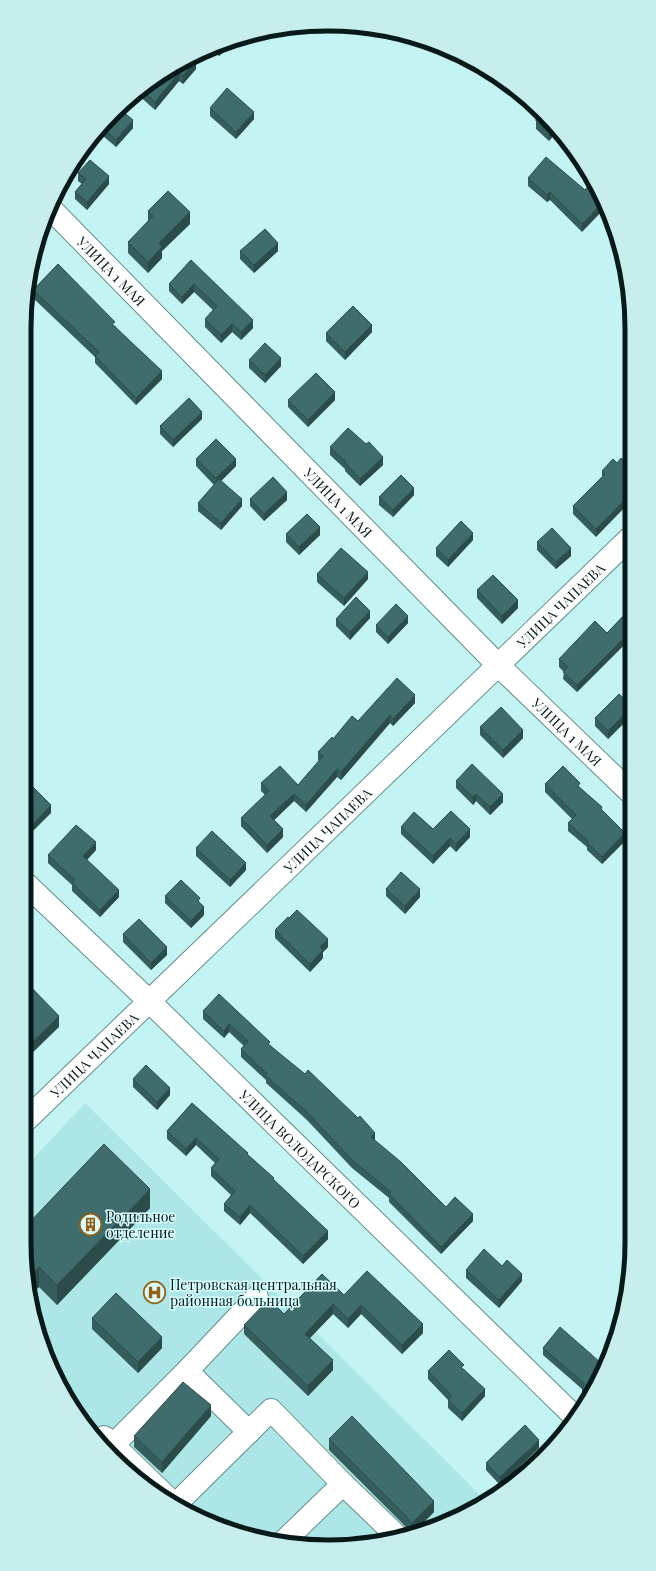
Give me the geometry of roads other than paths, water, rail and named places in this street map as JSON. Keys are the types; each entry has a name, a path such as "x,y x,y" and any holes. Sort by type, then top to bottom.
{"street":[{"name":"УЛИЦА 1 МАЯ","path":"55,213 498,664 625,787"},
{"name":"УЛИЦА ЧАПАЕВА","path":"31,1115 625,543"},
{"name":"УЛИЦА ВОЛОДАРСКОГО","path":"31,889 149,1000 571,1413"},
{"path":"108,1442 187,1371 257,1297"},
{"path":"187,1371 249,1432"},
{"path":"180,1500 271,1410 393,1532"},
{"path":"288,1537 344,1484"}],"place":[{"name":"Родильное отделение","path":"91,1224"},
{"name":"Петровская центральная районная больница","path":"154,1292"}]}
